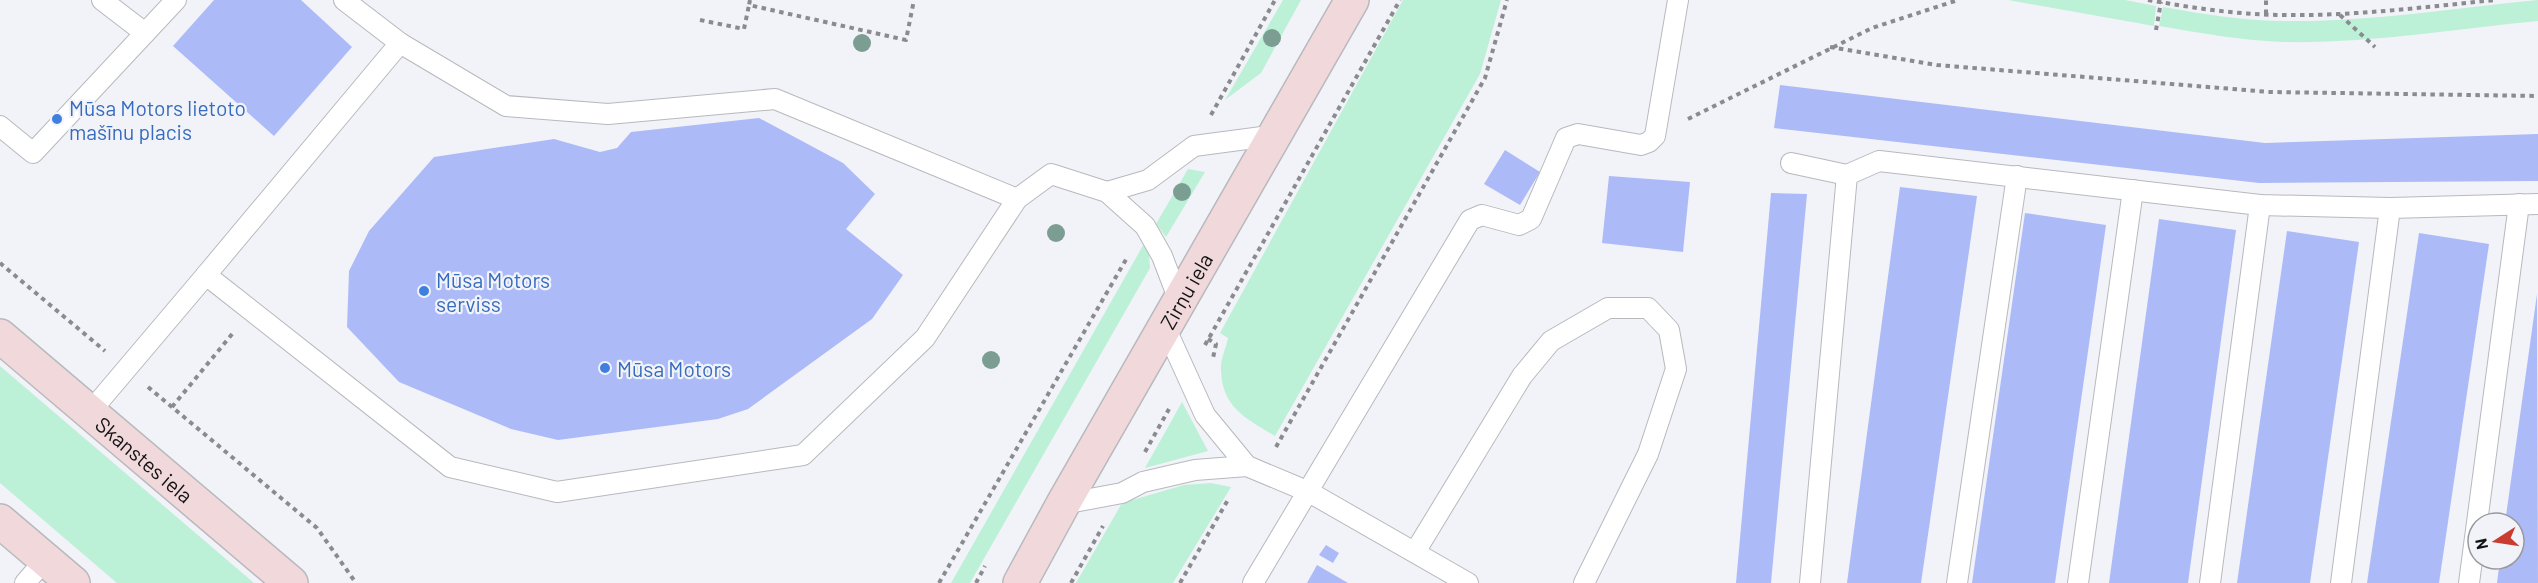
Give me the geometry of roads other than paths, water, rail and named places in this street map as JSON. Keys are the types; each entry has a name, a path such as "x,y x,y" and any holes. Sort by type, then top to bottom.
{"main road":[{"name":"Zirņu iela","path":"1020,583 1352,0"},
{"name":"Skanstes iela","path":"0,336 291,583"},
{"path":"0,521 35,571 73,583"}],"lane":[{"path":"102,0 145,33"},
{"path":"0,126 33,153 176,0"},
{"path":"344,0 400,43 506,106 608,114 775,99 1017,199"},
{"path":"1253,583 1470,220 1482,215 1519,225 1531,219 1566,138 1571,135 1578,134 1641,145 1649,142 1655,136 1678,0"},
{"path":"90,412 400,43"},
{"path":"1107,192 1148,180 1194,146 1276,135"},
{"path":"1791,163 1847,175 1879,161 2260,205 2390,208 2528,204 2469,583"},
{"path":"206,275 450,467 557,492 569,491 803,455 925,338 1017,199 1051,174 1107,192 1145,226 1162,256 1172,315 1187,378 1204,415 1254,469"},
{"path":"1810,583 1847,175"},
{"path":"1957,583 2017,176"},
{"path":"2078,583 2133,190"},
{"path":"2210,583 2260,205"},
{"path":"2341,583 2390,208"},
{"path":"1415,552 1522,376 1551,341 1608,308 1648,308 1668,330 1676,369 1648,454 1584,583"},
{"path":"1063,504 1122,493 1143,482 1195,470 1254,469 1309,492 1468,583"}],"place":[{"name":"Mūsa Motors lietoto mašīnu placis","path":"57,119"},
{"name":"Mūsa Motors serviss","path":"424,291"},
{"name":"Mūsa Motors","path":"605,368"}]}
